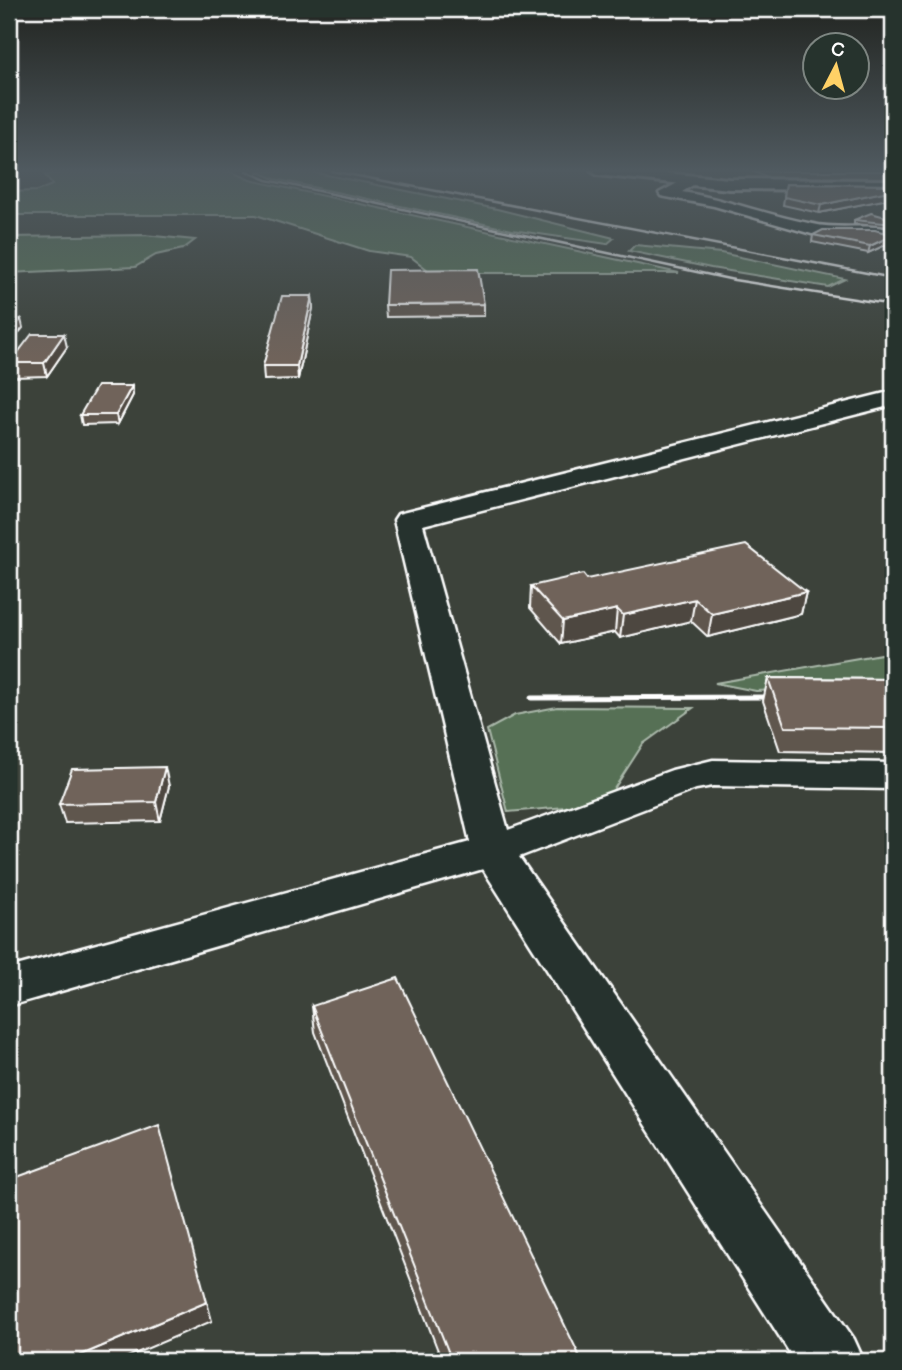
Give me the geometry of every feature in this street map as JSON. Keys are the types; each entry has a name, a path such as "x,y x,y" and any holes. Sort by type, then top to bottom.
{"street":[{"path":"832,1361 493,851 408,520 891,401"},
{"path":"9,987 493,851 686,779 713,773 893,775"}],"green space":[{"path":"144,235 195,240 183,249 156,255 135,267 9,273 9,237"},
{"path":"319,235 503,235 679,273 432,273 411,257 369,251"},
{"path":"545,235 602,235 614,238 607,244"},
{"path":"635,245 721,253 845,279 828,287 711,268 629,251"},
{"path":"893,652 893,684 756,691 715,683"},
{"path":"557,707 693,708 643,744 612,792 566,807 508,812 487,730 515,715"}],"building":[{"path":"813,235 893,235 893,235 870,246"},
{"path":"478,269 484,304 385,305 387,270"},
{"path":"282,296 312,296 297,366 263,366"},
{"path":"9,319 21,319 9,334"},
{"path":"32,334 64,334 44,363 10,363"},
{"path":"97,386 132,386 116,415 80,415"},
{"path":"746,545 806,592 712,614 695,599 623,615 617,609 563,621 531,586 583,574 587,579"},
{"path":"768,678 893,679 893,728 785,727"},
{"path":"165,767 156,802 59,804 72,769"},
{"path":"398,978 582,1361 452,1361 312,1006"},
{"path":"159,1125 207,1302 67,1361 9,1361 9,1180"}],"railway":[{"path":"524,235 734,280 893,305"},
{"path":"667,235 893,278"},
{"path":"531,698 785,697"}]}
